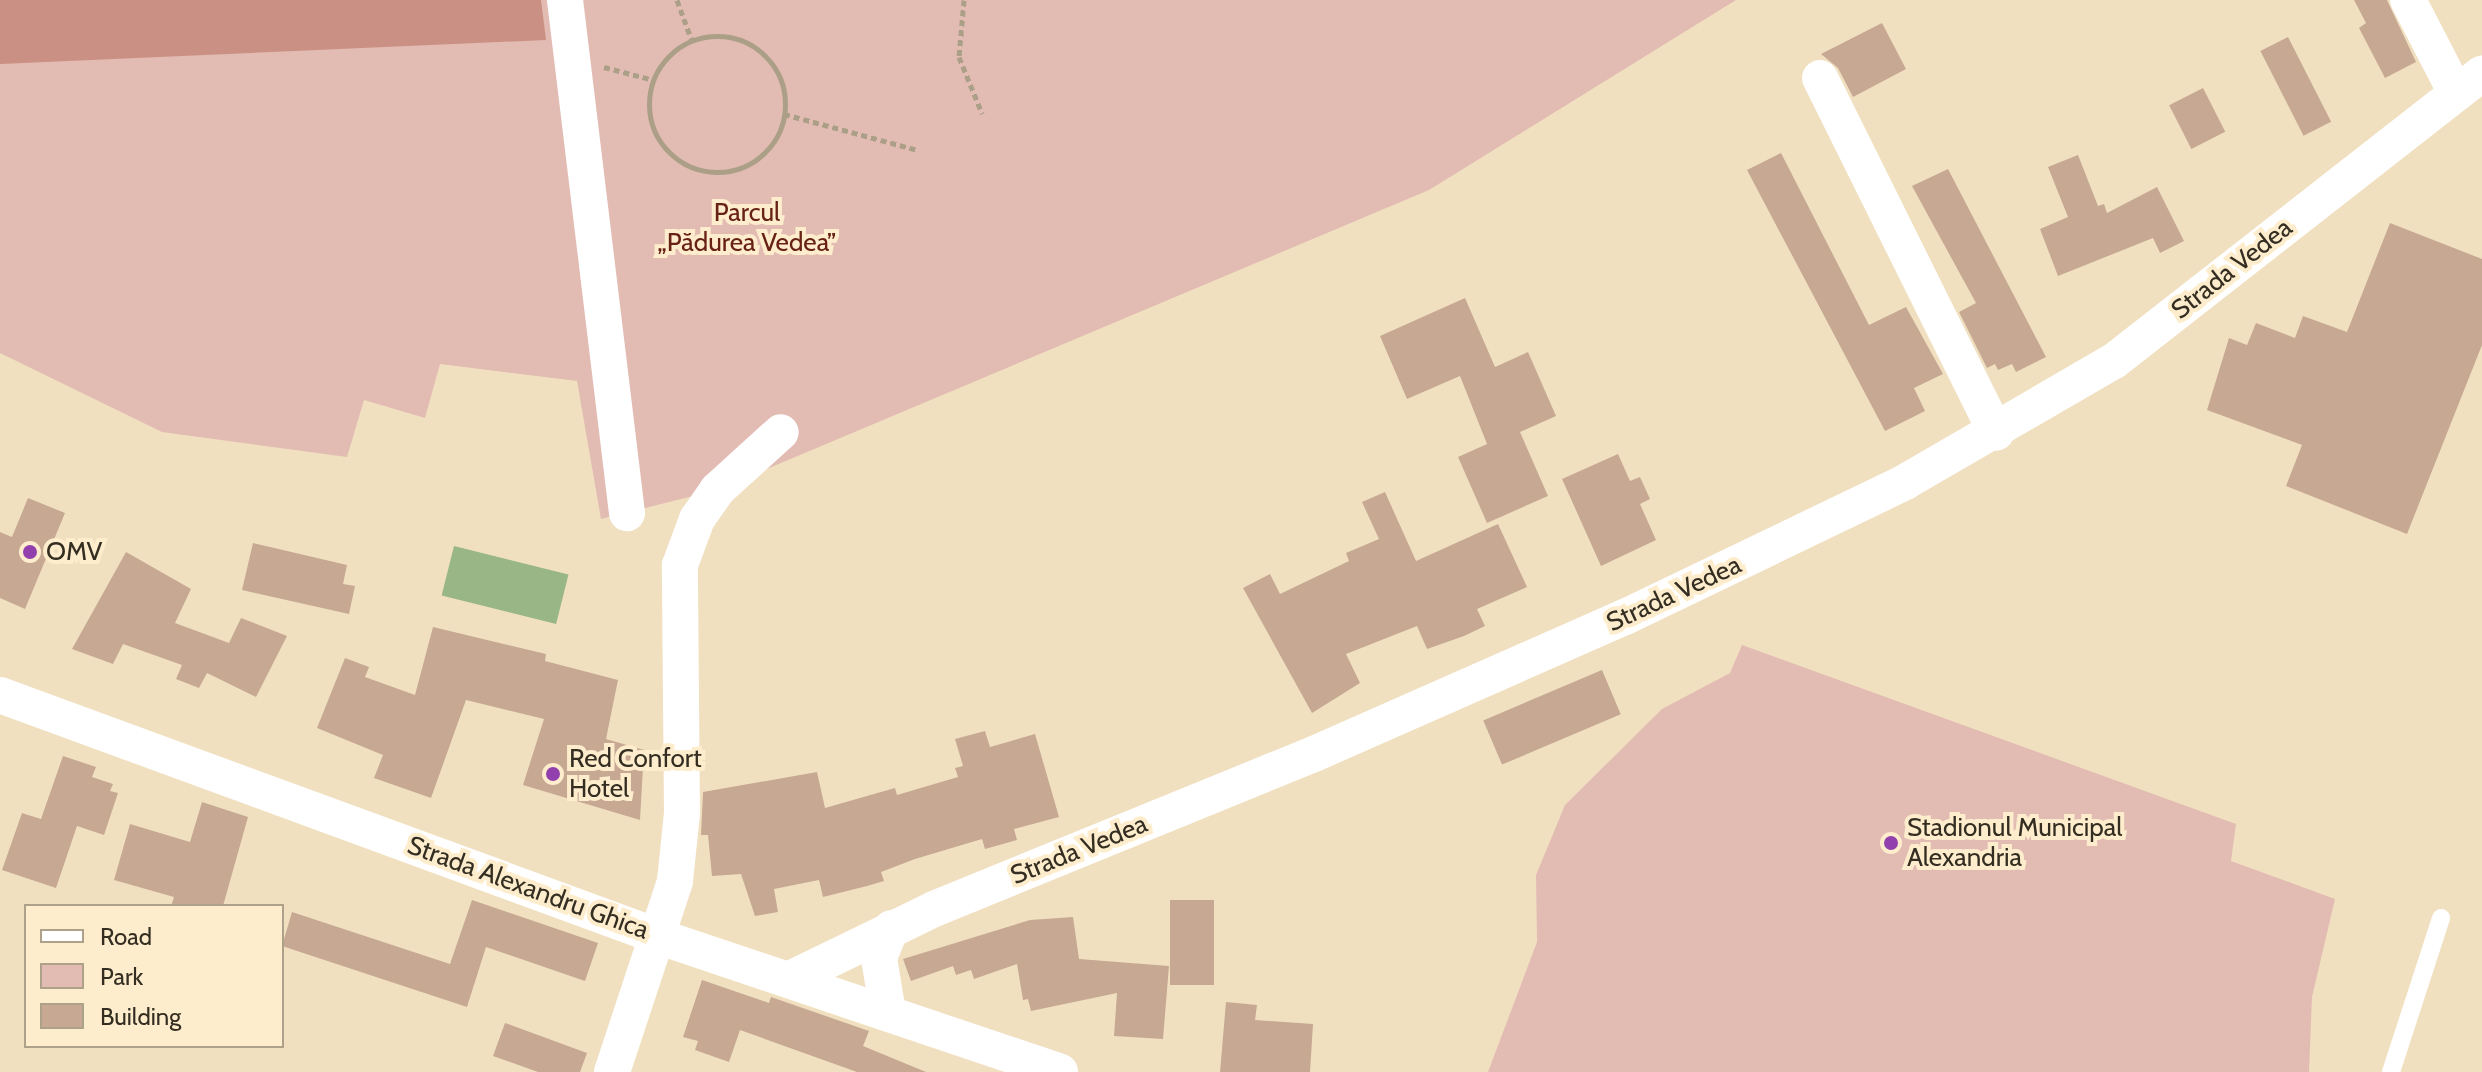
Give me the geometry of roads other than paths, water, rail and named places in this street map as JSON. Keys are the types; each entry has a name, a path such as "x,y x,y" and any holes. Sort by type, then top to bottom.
{"street":[{"path":"565,0 569,57 627,513"},
{"path":"2408,0 2469,83"},
{"path":"1820,78 1996,433"},
{"name":"Strada Vedea","path":"790,979 891,928 1314,754 1625,617 1996,433 2114,361 2469,83"},
{"path":"612,1072 660,937 675,881 682,813 680,565 697,519 717,490 781,432"},
{"name":"Strada Alexandru Ghica","path":"0,695 660,937 1060,1072"},
{"path":"888,1013 879,958 891,928"}],"lane":[{"path":"2391,1072 2441,918"}],"place":[{"name":"OMV","path":"30,552"},
{"name":"Red Confort Hotel","path":"553,774"},
{"name":"Stadionul Municipal Alexandria","path":"1891,843"}],"park label":[{"name":"Parcul „Pădurea Vedea”","path":"747,228"}]}
